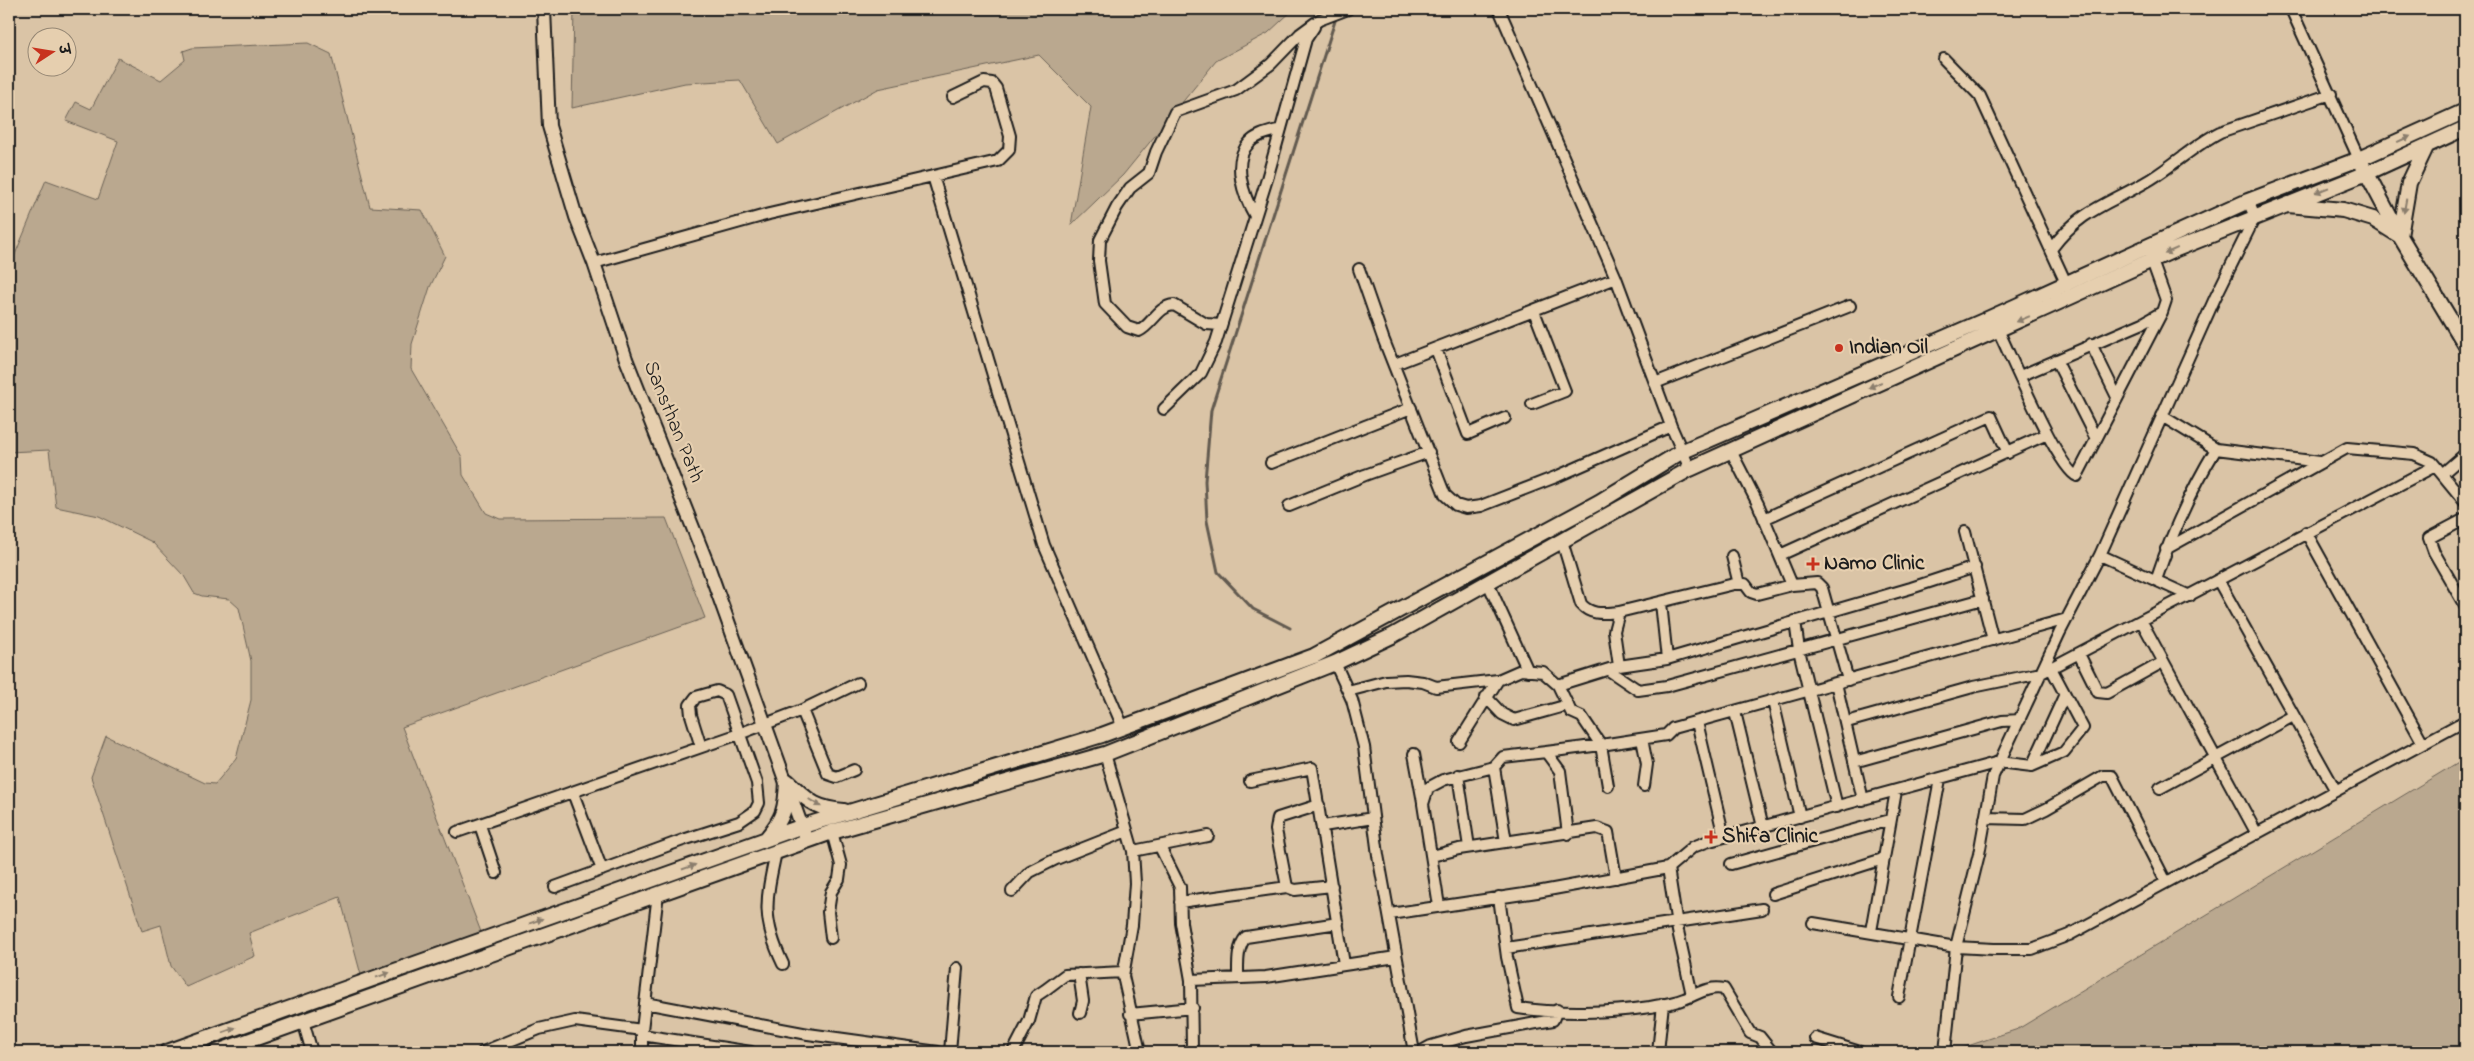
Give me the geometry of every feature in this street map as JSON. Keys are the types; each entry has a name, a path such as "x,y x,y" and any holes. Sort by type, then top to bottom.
{"main road":[{"path":"167,1052 803,826 1102,736 1314,656 1599,502 1681,452 2248,202 2359,159 2465,111"},
{"path":"218,1052 832,832 1105,754 1335,663 1392,636 1690,469 2152,261 2284,204 2367,173 2465,128"},
{"path":"2400,236 2409,183 2427,146"},
{"path":"2359,159 2400,236 2465,344"},
{"path":"2284,204 2343,210 2373,219 2400,236"},
{"path":"787,781 811,802 823,808 849,811"},
{"path":"766,839 781,822 787,781"}],"street":[{"name":"Sansthan Path","path":"544,9 549,126 576,217 594,263 626,359 707,563 807,841"},
{"path":"1221,325 1206,324 1174,305 1164,307 1145,328 1139,331 1127,327 1105,304 1099,261 1100,240 1117,207 1130,188 1149,173 1156,152 1175,112 1236,90 1271,64 1300,34 1319,20 1348,9"},
{"path":"1499,9 1616,278 1681,452 1690,469"},
{"path":"2291,9 2359,159"},
{"path":"1164,409 1201,373 1216,342 1281,129 1306,39 1319,20"},
{"path":"1944,59 1980,96 2052,248 2066,283"},
{"path":"594,263 769,214 998,161 1009,150 1010,136 996,88 992,83 984,82 953,97"},
{"path":"2052,248 2077,219 2151,179 2204,140 2220,132 2331,94"},
{"path":"1255,216 1245,200 1242,186 1241,170 1244,152 1250,142 1262,135 1281,129"},
{"path":"933,176 1044,545 1123,727"},
{"path":"1945,1052 1956,947 1979,854 1993,776 2046,671 2067,619 2100,555 2162,416 2255,217 2248,202"},
{"path":"1998,330 2048,434 2068,470 2077,476 2162,312 2166,300 2152,261"},
{"path":"1359,269 1383,338 1395,364 1445,495 1456,505 1466,508 1481,506 1558,476 1671,426"},
{"path":"1395,364 1616,278"},
{"path":"1655,383 1850,306"},
{"path":"1532,404 1564,391 1534,311"},
{"path":"2020,376 2090,344 2144,323 2162,312"},
{"path":"2090,344 2117,397"},
{"path":"1436,349 1468,434 1505,418"},
{"path":"2056,360 2096,440"},
{"path":"1271,463 1411,408"},
{"path":"1764,519 1991,416 2008,453"},
{"path":"2162,416 2216,449 2321,462"},
{"path":"1780,555 2048,434"},
{"path":"2166,549 2232,514 2347,448 2414,454 2432,462 2465,502"},
{"path":"2156,580 2166,549 2204,469 2216,449"},
{"path":"1730,451 1764,519 1792,585"},
{"path":"1289,506 1365,475 1429,452"},
{"path":"2442,474 2465,454"},
{"path":"1847,722 1973,687 2046,671 2142,622 2306,532 2435,466"},
{"path":"2465,518 2429,538 2434,552 2465,606"},
{"path":"1965,532 1993,640"},
{"path":"2306,532 2423,744"},
{"path":"1562,542 1581,604 1586,610 1594,613 1619,612 1739,584 1744,584 1757,594 1792,585 1817,583 1822,588 1830,611 1848,680"},
{"path":"2100,555 2190,596"},
{"path":"1732,556 1739,584"},
{"path":"1558,685 1614,668 1667,659 1911,588 1975,567"},
{"path":"2218,580 2336,791"},
{"path":"1488,583 1528,671"},
{"path":"1619,612 1614,631 1614,668 1638,690 1667,686 1983,599"},
{"path":"1661,603 1667,659"},
{"path":"1423,804 1428,788 1458,775 1494,767 1503,757 1666,735 1673,728 1773,702 2067,619"},
{"path":"1795,621 1799,650 1837,807"},
{"path":"2142,622 2257,834"},
{"path":"2079,654 2098,692 2107,693 2163,662"},
{"path":"1335,663 1348,691 1364,747 1373,818 1414,1052"},
{"path":"1348,691 1386,681 1406,680 1422,682 1436,687 1452,687 1475,681 1498,680 1521,670 1543,672 1558,685 1571,712 1582,717 1601,745 1608,786"},
{"path":"1390,914 1668,868 1693,847 1724,837 1999,762 2032,766 2064,752 2083,728 2064,694 2046,671"},
{"path":"1459,742 1498,680"},
{"path":"457,832 739,734 802,710 858,682"},
{"path":"1836,683 1847,722 1863,800"},
{"path":"555,887 739,822 755,811 759,803 757,783 726,696 718,691 696,697 690,705 700,747"},
{"path":"2032,766 2064,694"},
{"path":"1486,697 1502,714 1514,720 1568,705"},
{"path":"1773,702 1800,817"},
{"path":"802,710 828,774 837,777 854,770"},
{"path":"1735,712 1763,827"},
{"path":"2160,788 2293,716"},
{"path":"1854,762 2002,721 2020,720"},
{"path":"1813,923 1871,931 1956,947 2032,949 2069,935 2465,721"},
{"path":"1697,722 1724,837"},
{"path":"1642,739 1647,764 1644,786"},
{"path":"1546,752 1560,771 1568,834"},
{"path":"1105,754 1127,823 1127,831 1133,851 1135,883 1132,925 1123,972 1130,1014 1140,1052"},
{"path":"1414,754 1439,906"},
{"path":"1494,767 1506,842"},
{"path":"1250,782 1312,768 1323,826 1344,964"},
{"path":"1458,775 1469,848"},
{"path":"1985,818 2025,818 2046,810 2103,776 2112,776 2166,882"},
{"path":"1899,997 1940,779"},
{"path":"1871,931 1896,791"},
{"path":"573,793 602,870"},
{"path":"1286,887 1276,830 1278,818 1319,805"},
{"path":"1323,826 1373,818"},
{"path":"1731,864 1890,820"},
{"path":"480,825 496,872"},
{"path":"1432,856 1469,848 1597,828 1608,832 1616,878"},
{"path":"1012,891 1030,872 1056,858 1127,831"},
{"path":"831,938 828,912 831,892 839,879 841,865 832,832"},
{"path":"1133,851 1208,836"},
{"path":"1160,847 1180,887 1180,902 1193,1008 1192,1048 1187,1052"},
{"path":"776,852 766,914 771,937 783,964"},
{"path":"1772,894 1883,859"},
{"path":"1668,868 1692,995"},
{"path":"1180,902 1286,887 1295,890 1332,886"},
{"path":"642,1052 642,1032 658,893"},
{"path":"1498,897 1518,1008 1602,1010 1663,1004 1714,987 1724,989 1750,1033 1760,1037 1772,1052"},
{"path":"1506,948 1762,908"},
{"path":"1238,976 1239,952 1246,936 1338,923"},
{"path":"1191,980 1238,976 1266,977 1396,956"},
{"path":"950,1052 957,968"},
{"path":"1013,1052 1029,1021 1036,996 1065,975 1123,972"},
{"path":"1079,974 1083,1001 1080,1013"},
{"path":"645,1004 808,1034 938,1052"},
{"path":"1658,1052 1663,1004"},
{"path":"1130,1014 1193,1008"},
{"path":"1420,1052 1431,1046 1466,1036 1554,1020 1557,1010"},
{"path":"303,1021 312,1052"},
{"path":"483,1052 539,1029 575,1021 751,1052"},
{"path":"1815,1038 1860,1052"}],"shaded area":[{"path":"574,9 1294,9 1268,33 1216,61 1123,175 1071,225 1091,107 1039,55 878,89 778,144 740,80 685,83 572,108"},
{"path":"308,43 331,54 370,207 422,210 445,256 430,287 412,344 411,369 462,457 463,475 486,513 500,519 666,518 705,618 402,727 481,932 361,975 340,897 249,933 255,956 186,987 171,966 161,925 142,931 91,777 106,736 205,783 215,784 236,759 251,700 251,661 239,608 229,599 202,596 194,593 184,576 152,542 99,516 56,507 49,450 9,452 9,269 46,180 98,199 118,141 66,121 76,102 91,109 118,58 161,80 185,60 183,51 192,48"},
{"path":"2465,758 2465,1052 1950,1052 2018,1029"}],"waterway":[{"path":"1290,628 1253,609 1218,572 1207,521 1205,481 1211,410 1335,21"}],"place":[{"name":"Indian Oil","path":"1839,348"},
{"name":"Namo Clinic","path":"1813,564"},
{"name":"Shifa Clinic","path":"1711,837"}]}
